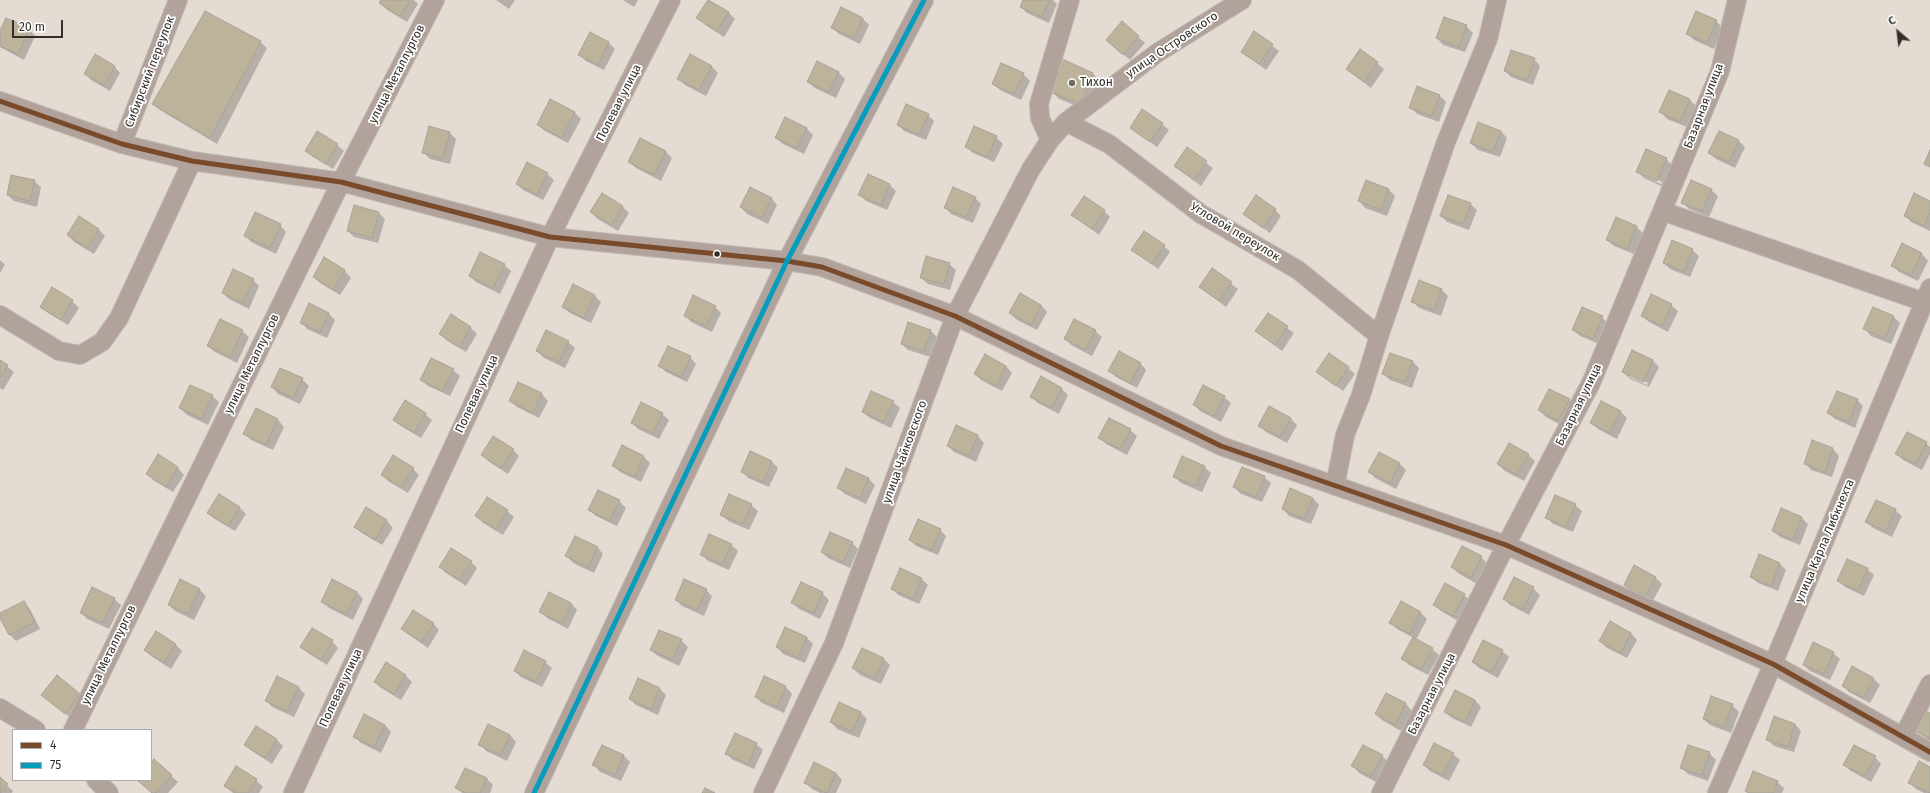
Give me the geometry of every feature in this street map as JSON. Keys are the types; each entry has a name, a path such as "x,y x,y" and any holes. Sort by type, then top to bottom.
{"street":[{"name":"Сибирский переулок","path":"122,144 178,0"},
{"name":"улица Металлургов","path":"73,729 341,182 435,0"},
{"name":"Полевая улица","path":"293,793 550,237 671,0"},
{"path":"534,793 787,260 924,0"},
{"path":"1050,140 1040,118 1039,104 1070,0"},
{"name":"улица Островского","path":"1066,122 1157,53 1242,0"},
{"path":"1335,486 1345,435 1361,395 1379,336 1446,142 1488,39 1497,0"},
{"name":"Базарная улица","path":"1381,793 1506,545 1591,383 1720,71 1737,0"},
{"path":"0,101 122,144 192,161 341,182 550,237 787,260 822,267 955,316 1221,446 1506,545 1773,664 1930,752"},
{"name":"улица Чайковского","path":"763,793 834,643 955,316 1031,169 1050,140 1066,122"},
{"name":"Угловой переулок","path":"1066,122 1108,144 1201,214 1298,270 1379,336"},
{"path":"0,315 59,351 80,355 102,342 118,318 192,161"},
{"path":"1662,211 1927,295"},
{"name":"улица Карла Либкнехта","path":"1717,793 1773,664 1927,295"},
{"path":"1903,737 1930,684"},
{"path":"0,708 34,729"},
{"path":"97,781 109,793"}],"building":[{"path":"381,0 410,0 400,16 379,3"},
{"path":"708,0 729,12 717,31 696,18"},
{"path":"1023,0 1050,0 1042,17 1020,7"},
{"path":"841,7 863,18 854,38 831,28"},
{"path":"205,11 261,41 210,138 152,104"},
{"path":"1696,11 1717,20 1707,43 1686,34"},
{"path":"1444,17 1467,25 1459,47 1436,38"},
{"path":"6,18 30,28 18,54 0,46 0,31"},
{"path":"1122,21 1139,36 1123,55 1106,40"},
{"path":"1254,31 1273,44 1259,64 1241,52"},
{"path":"590,32 609,42 598,65 578,55"},
{"path":"1360,49 1378,62 1364,82 1346,69"},
{"path":"1511,50 1535,58 1527,80 1504,71"},
{"path":"95,54 115,66 104,85 84,74"},
{"path":"690,54 712,66 699,90 677,79"},
{"name":"Тихон","path":"1062,59 1093,73 1081,104 1052,93"},
{"path":"817,61 839,72 829,92 807,82"},
{"path":"1001,63 1024,73 1014,94 992,84"},
{"path":"1417,86 1440,95 1432,116 1409,108"},
{"path":"1669,90 1690,99 1680,122 1659,112"},
{"path":"550,99 575,112 562,138 537,125"},
{"path":"906,104 929,114 919,135 897,125"},
{"path":"1142,109 1163,123 1150,142 1130,128"},
{"path":"785,117 807,128 797,148 775,138"},
{"path":"1478,122 1501,131 1493,152 1470,143"},
{"path":"429,126 450,132 443,158 422,153"},
{"path":"974,126 997,136 987,157 965,147"},
{"path":"317,131 338,144 326,164 305,151"},
{"path":"1719,131 1739,140 1729,162 1708,153"},
{"path":"640,138 666,151 654,175 628,162"},
{"path":"1187,147 1207,161 1194,180 1174,166"},
{"path":"1646,149 1667,158 1657,181 1636,172"},
{"path":"1930,150 1930,167 1924,164"},
{"path":"527,162 548,173 537,195 516,184"},
{"path":"868,174 890,184 881,205 858,195"},
{"path":"11,175 35,180 30,201 7,195"},
{"path":"1366,180 1389,189 1381,210 1358,201"},
{"path":"1691,180 1712,189 1702,211 1681,203"},
{"path":"750,187 772,198 762,218 740,207"},
{"path":"953,187 976,197 966,217 944,208"},
{"path":"602,193 623,206 611,225 590,212"},
{"path":"1914,193 1930,201 1930,213 1924,226 1904,216"},
{"path":"1256,195 1276,209 1263,228 1243,214"},
{"path":"1448,195 1471,203 1463,224 1440,216"},
{"path":"1084,196 1105,210 1092,229 1071,215"},
{"path":"354,205 379,212 372,238 347,231"},
{"path":"255,212 281,224 270,248 244,236"},
{"path":"79,216 99,229 87,248 67,235"},
{"path":"1616,217 1637,226 1627,249 1606,240"},
{"path":"1144,231 1165,245 1152,264 1131,250"},
{"path":"1672,240 1693,249 1684,272 1663,263"},
{"path":"1902,243 1922,253 1911,275 1891,266"},
{"path":"480,252 505,264 493,288 469,276"},
{"path":"926,256 950,263 944,284 920,278"},
{"path":"324,257 345,270 333,290 313,277"},
{"path":"1212,268 1232,282 1219,301 1199,287"},
{"path":"233,269 254,279 243,303 222,293"},
{"path":"1419,280 1442,289 1434,310 1411,302"},
{"path":"573,284 595,295 584,318 562,307"},
{"path":"52,287 73,300 61,320 40,307"},
{"path":"1020,293 1041,305 1031,325 1009,313"},
{"path":"1651,294 1672,304 1662,326 1641,316"},
{"path":"693,295 716,306 706,326 684,316"},
{"path":"309,303 329,313 320,332 300,323"},
{"path":"1582,307 1603,316 1593,339 1572,330"},
{"path":"1873,307 1894,316 1885,338 1863,329"},
{"path":"1268,313 1288,326 1275,345 1255,331"},
{"path":"451,314 471,327 459,347 439,334"},
{"path":"220,319 243,330 230,357 207,346"},
{"path":"1074,319 1096,330 1085,350 1064,339"},
{"path":"908,322 931,330 924,351 901,344"},
{"path":"546,330 569,341 559,362 536,351"},
{"path":"668,346 691,356 681,377 658,366"},
{"path":"1632,350 1653,360 1643,382 1622,372"},
{"path":"1119,351 1141,363 1130,383 1108,371"},
{"path":"1329,353 1349,367 1336,386 1316,372"},
{"path":"1390,353 1413,361 1405,382 1382,374"},
{"path":"985,354 1006,366 996,386 974,374"},
{"path":"431,358 454,369 443,391 420,380"},
{"path":"0,360 8,365 0,378"},
{"path":"280,368 303,378 293,398 271,387"},
{"path":"1041,376 1062,388 1052,408 1030,397"},
{"path":"518,382 542,393 533,413 509,401"},
{"path":"190,385 213,395 202,419 179,408"},
{"path":"1203,385 1225,396 1214,416 1193,405"},
{"path":"1549,389 1570,399 1558,421 1538,410"},
{"path":"871,391 894,401 884,422 862,412"},
{"path":"1837,391 1858,399 1849,422 1827,413"},
{"path":"405,400 426,413 414,433 393,420"},
{"path":"1601,401 1621,411 1610,433 1590,423"},
{"path":"641,402 663,413 653,433 631,423"},
{"path":"1269,406 1291,418 1280,437 1258,426"},
{"path":"256,408 278,419 266,445 243,434"},
{"path":"1109,418 1131,429 1120,449 1098,438"},
{"path":"956,425 978,435 969,456 947,446"},
{"path":"1907,432 1927,442 1916,464 1895,454"},
{"path":"493,436 514,449 501,468 481,455"},
{"path":"1812,440 1833,448 1825,472 1804,464"},
{"path":"1509,443 1529,454 1517,475 1497,464"},
{"path":"622,445 644,456 635,477 612,466"},
{"path":"750,451 772,461 763,482 741,472"},
{"path":"1379,452 1400,463 1390,483 1368,472"},
{"path":"158,454 178,467 166,487 146,474"},
{"path":"393,455 414,468 401,487 381,475"},
{"path":"1182,456 1205,466 1196,486 1173,477"},
{"path":"1242,467 1265,476 1256,497 1233,487"},
{"path":"846,468 869,478 860,498 837,488"},
{"path":"1290,488 1313,498 1304,519 1282,509"},
{"path":"598,490 620,500 610,521 588,510"},
{"path":"219,494 240,507 228,526 207,513"},
{"path":"729,494 752,504 743,524 720,515"},
{"path":"1555,495 1576,504 1566,527 1545,518"},
{"path":"487,497 508,510 496,529 475,516"},
{"path":"1876,500 1896,509 1886,531 1865,522"},
{"path":"366,507 387,520 375,540 354,527"},
{"path":"1781,508 1802,517 1793,540 1772,531"},
{"path":"918,519 941,529 931,550 909,540"},
{"path":"830,532 853,542 843,562 821,552"},
{"path":"709,534 732,544 722,564 700,555"},
{"path":"575,536 598,547 588,567 565,556"},
{"path":"1462,546 1482,556 1471,578 1451,567"},
{"path":"451,548 472,561 460,580 439,567"},
{"path":"1759,554 1780,563 1771,586 1750,577"},
{"path":"1847,559 1868,568 1858,591 1837,581"},
{"path":"1634,565 1656,577 1645,597 1624,585"},
{"path":"900,568 922,578 913,599 891,589"},
{"path":"1514,577 1534,587 1523,609 1503,599"},
{"path":"180,579 200,589 188,614 168,605"},
{"path":"332,579 357,592 346,614 321,602"},
{"path":"684,579 707,589 697,610 675,600"},
{"path":"801,582 823,592 814,613 791,603"},
{"path":"1445,583 1465,594 1453,616 1433,605"},
{"path":"92,587 115,598 103,623 80,613"},
{"path":"549,592 571,603 562,623 539,612"},
{"path":"24,601 35,622 9,635 0,618 0,613"},
{"path":"1401,601 1421,612 1410,634 1389,623"},
{"path":"413,610 434,623 422,642 401,629"},
{"path":"1610,621 1631,633 1621,653 1599,641"},
{"path":"785,627 807,637 798,658 776,647"},
{"path":"312,628 333,640 321,660 300,647"},
{"path":"659,630 682,639 673,660 650,650"},
{"path":"156,631 176,644 164,663 144,650"},
{"path":"1413,637 1433,648 1421,669 1401,659"},
{"path":"1483,640 1503,650 1492,672 1472,662"},
{"path":"1813,642 1834,652 1824,674 1803,665"},
{"path":"862,648 884,658 875,678 852,668"},
{"path":"524,650 546,661 536,682 514,671"},
{"path":"386,662 406,675 394,694 374,682"},
{"path":"1852,666 1874,678 1863,698 1842,686"},
{"path":"57,675 80,694 65,714 41,695"},
{"path":"277,676 299,687 287,711 265,701"},
{"path":"764,676 786,686 777,707 755,697"},
{"path":"638,678 660,688 651,709 629,699"},
{"path":"1455,690 1475,700 1465,722 1444,712"},
{"path":"1386,693 1406,703 1395,725 1375,714"},
{"path":"1711,696 1733,704 1724,727 1703,719"},
{"path":"839,702 861,712 852,732 830,722"},
{"path":"1925,711 1930,713 1930,739 1915,731"},
{"path":"364,714 385,725 374,747 353,737"},
{"path":"1774,716 1795,724 1788,747 1766,740"},
{"path":"488,724 510,735 501,755 478,745"},
{"path":"256,726 277,739 265,758 244,745"},
{"path":"735,733 757,743 748,764 725,754"},
{"path":"1434,743 1454,753 1443,775 1423,765"},
{"path":"602,745 624,755 615,775 592,765"},
{"path":"1363,745 1383,755 1371,777 1351,766"},
{"path":"1688,745 1710,752 1702,775 1680,768"},
{"path":"1854,745 1876,756 1865,776 1843,765"},
{"path":"154,759 172,775 156,793 152,793 138,781 152,781 152,762"},
{"path":"1919,761 1930,767 1930,793 1908,783"},
{"path":"814,762 836,773 827,793 804,783"},
{"path":"236,766 257,779 248,793 236,793 224,786"},
{"path":"465,768 487,778 480,793 466,793 455,788"},
{"path":"1753,771 1778,781 1773,793 1749,793 1745,791"},
{"path":"0,777 8,784 0,793"},
{"path":"705,788 715,793 702,793"}],"transit line":[{"name":"75","path":"534,793 787,261 924,0"},
{"name":"4","path":"0,101 122,144 192,161 341,182 550,237 787,261 822,267 955,316 1221,446 1506,545 1773,664 1930,752"}],"place":[{"name":"Тихон","path":"1072,83"}]}
